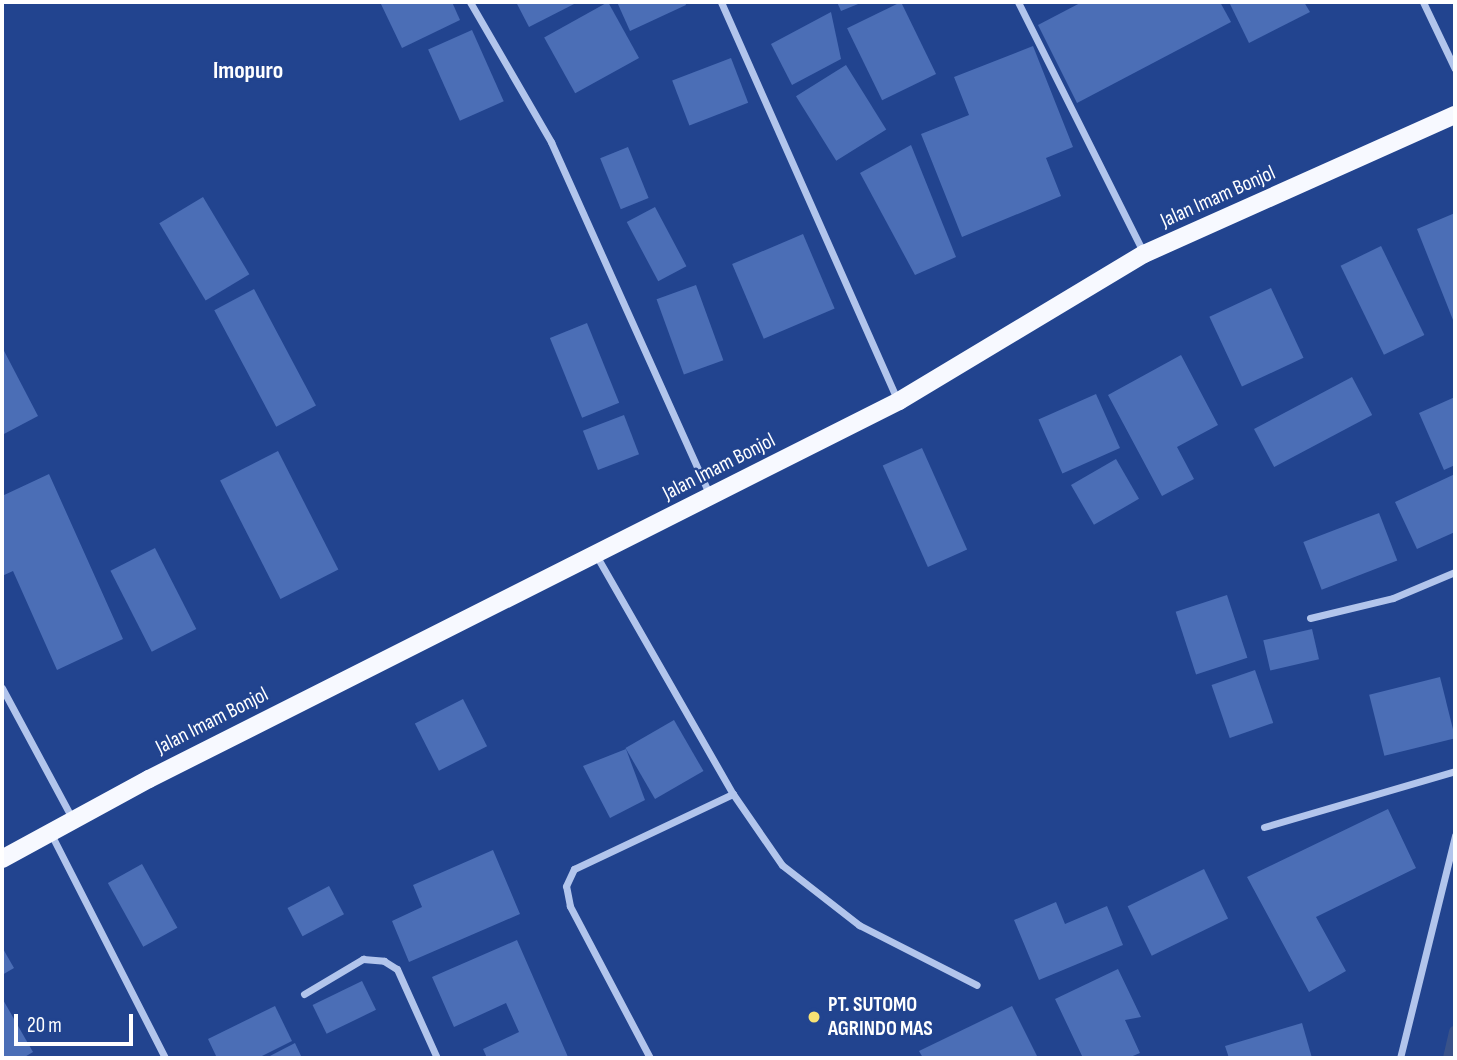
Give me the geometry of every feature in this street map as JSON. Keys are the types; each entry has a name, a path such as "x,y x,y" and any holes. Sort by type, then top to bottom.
{"main road":[{"name":"Jalan Imam Bonjol","path":"2,859 149,779 899,401 1144,254 1455,115"}],"street":[{"path":"470,2 551,142 710,497"},
{"path":"720,2 899,401"},
{"path":"1018,2 1144,254"},
{"path":"1423,2 1455,69"},
{"path":"596,554 733,794 782,865 819,897 859,925 977,985"},
{"path":"1310,618 1393,598 1455,572"},
{"path":"2,688 73,821"},
{"path":"1264,827 1455,771"},
{"path":"650,1058 570,906 566,886 574,869 733,794"},
{"path":"51,834 165,1058"},
{"path":"1400,1058 1455,835"},
{"path":"304,994 363,959 384,961 397,969 437,1058"}],"building":[{"path":"380,2 452,2 460,20 402,48"},
{"path":"516,2 578,2 529,27"},
{"path":"608,2 639,58 575,93 544,37"},
{"path":"617,2 685,2 686,5 630,31"},
{"path":"837,2 863,2 841,11"},
{"path":"901,2 936,74 882,100 847,28"},
{"path":"1082,2 1220,2 1231,22 1077,103 1038,25"},
{"path":"1229,2 1304,2 1310,12 1249,43"},
{"path":"831,12 841,59 792,85 771,44"},
{"path":"472,30 504,101 460,121 428,50"},
{"path":"1033,46 1073,147 1046,158 1061,196 962,237 921,134 969,115 954,77"},
{"path":"731,58 748,103 689,125 672,81"},
{"path":"846,65 886,129 836,161 796,96"},
{"path":"911,145 956,257 915,275 860,173"},
{"path":"628,147 649,198 621,209 600,158"},
{"path":"203,197 249,274 206,300 159,223"},
{"path":"655,207 686,266 658,281 627,222"},
{"path":"1455,213 1455,325 1417,229"},
{"path":"803,234 835,309 764,339 732,264"},
{"path":"1381,246 1424,335 1384,355 1341,266"},
{"path":"696,285 723,360 684,375 657,299"},
{"path":"1271,288 1304,358 1242,387 1209,317"},
{"path":"254,289 316,406 276,427 214,310"},
{"path":"587,323 619,403 582,418 550,338"},
{"path":"2,347 38,416 2,435"},
{"path":"1181,355 1218,425 1177,447 1194,479 1162,496 1108,395"},
{"path":"1352,377 1372,415 1274,467 1254,429"},
{"path":"1096,394 1120,448 1062,474 1038,420"},
{"path":"1455,397 1455,465 1444,470 1419,413"},
{"path":"624,415 639,454 598,470 583,431"},
{"path":"922,448 967,549 928,567 883,465"},
{"path":"278,451 338,570 280,599 220,481"},
{"path":"1116,459 1139,499 1094,525 1071,485"},
{"path":"49,474 123,639 57,670 13,571 2,576 2,496"},
{"path":"1455,474 1455,532 1417,549 1395,502"},
{"path":"1379,513 1397,561 1322,590 1303,542"},
{"path":"155,548 196,629 152,652 110,571"},
{"path":"1227,595 1247,658 1196,674 1176,612"},
{"path":"1312,629 1319,659 1270,670 1263,640"},
{"path":"1255,670 1273,723 1230,738 1212,685"},
{"path":"1440,677 1455,738 1384,756 1369,695"},
{"path":"463,699 487,746 439,771 415,724"},
{"path":"674,720 704,771 655,799 626,748"},
{"path":"626,749 645,800 610,818 583,766"},
{"path":"1388,809 1416,868 1316,917 1346,971 1309,992 1247,877"},
{"path":"493,850 520,914 409,962 392,921 422,907 413,885"},
{"path":"142,864 177,928 143,947 108,883"},
{"path":"1204,869 1228,918 1152,956 1128,906"},
{"path":"329,886 344,914 303,936 288,908"},
{"path":"1056,902 1065,924 1107,906 1123,945 1039,980 1014,920"},
{"path":"517,940 568,1057 566,1058 487,1058 483,1049 519,1032 506,1003 454,1027 432,977"},
{"path":"2,947 14,968 2,975"},
{"path":"1118,969 1141,1017 1125,1020 1140,1053 1128,1058 1083,1058 1055,999"},
{"path":"362,981 376,1010 327,1034 313,1005"},
{"path":"2,998 33,1052 23,1058 2,1058"},
{"path":"275,1006 292,1041 258,1058 217,1058 208,1039"},
{"path":"1012,1006 1038,1058 923,1058 919,1051"},
{"path":"1302,1023 1312,1058 1229,1058 1225,1046"},
{"path":"295,1043 302,1058 266,1058"}],"waterway":[{"path":"1449,1058 1455,1032"}],"place":[{"name":"PT. SUTOMO AGRINDO MAS","path":"814,1017"}],"district":[{"name":"Imopuro","path":"248,71"}]}
